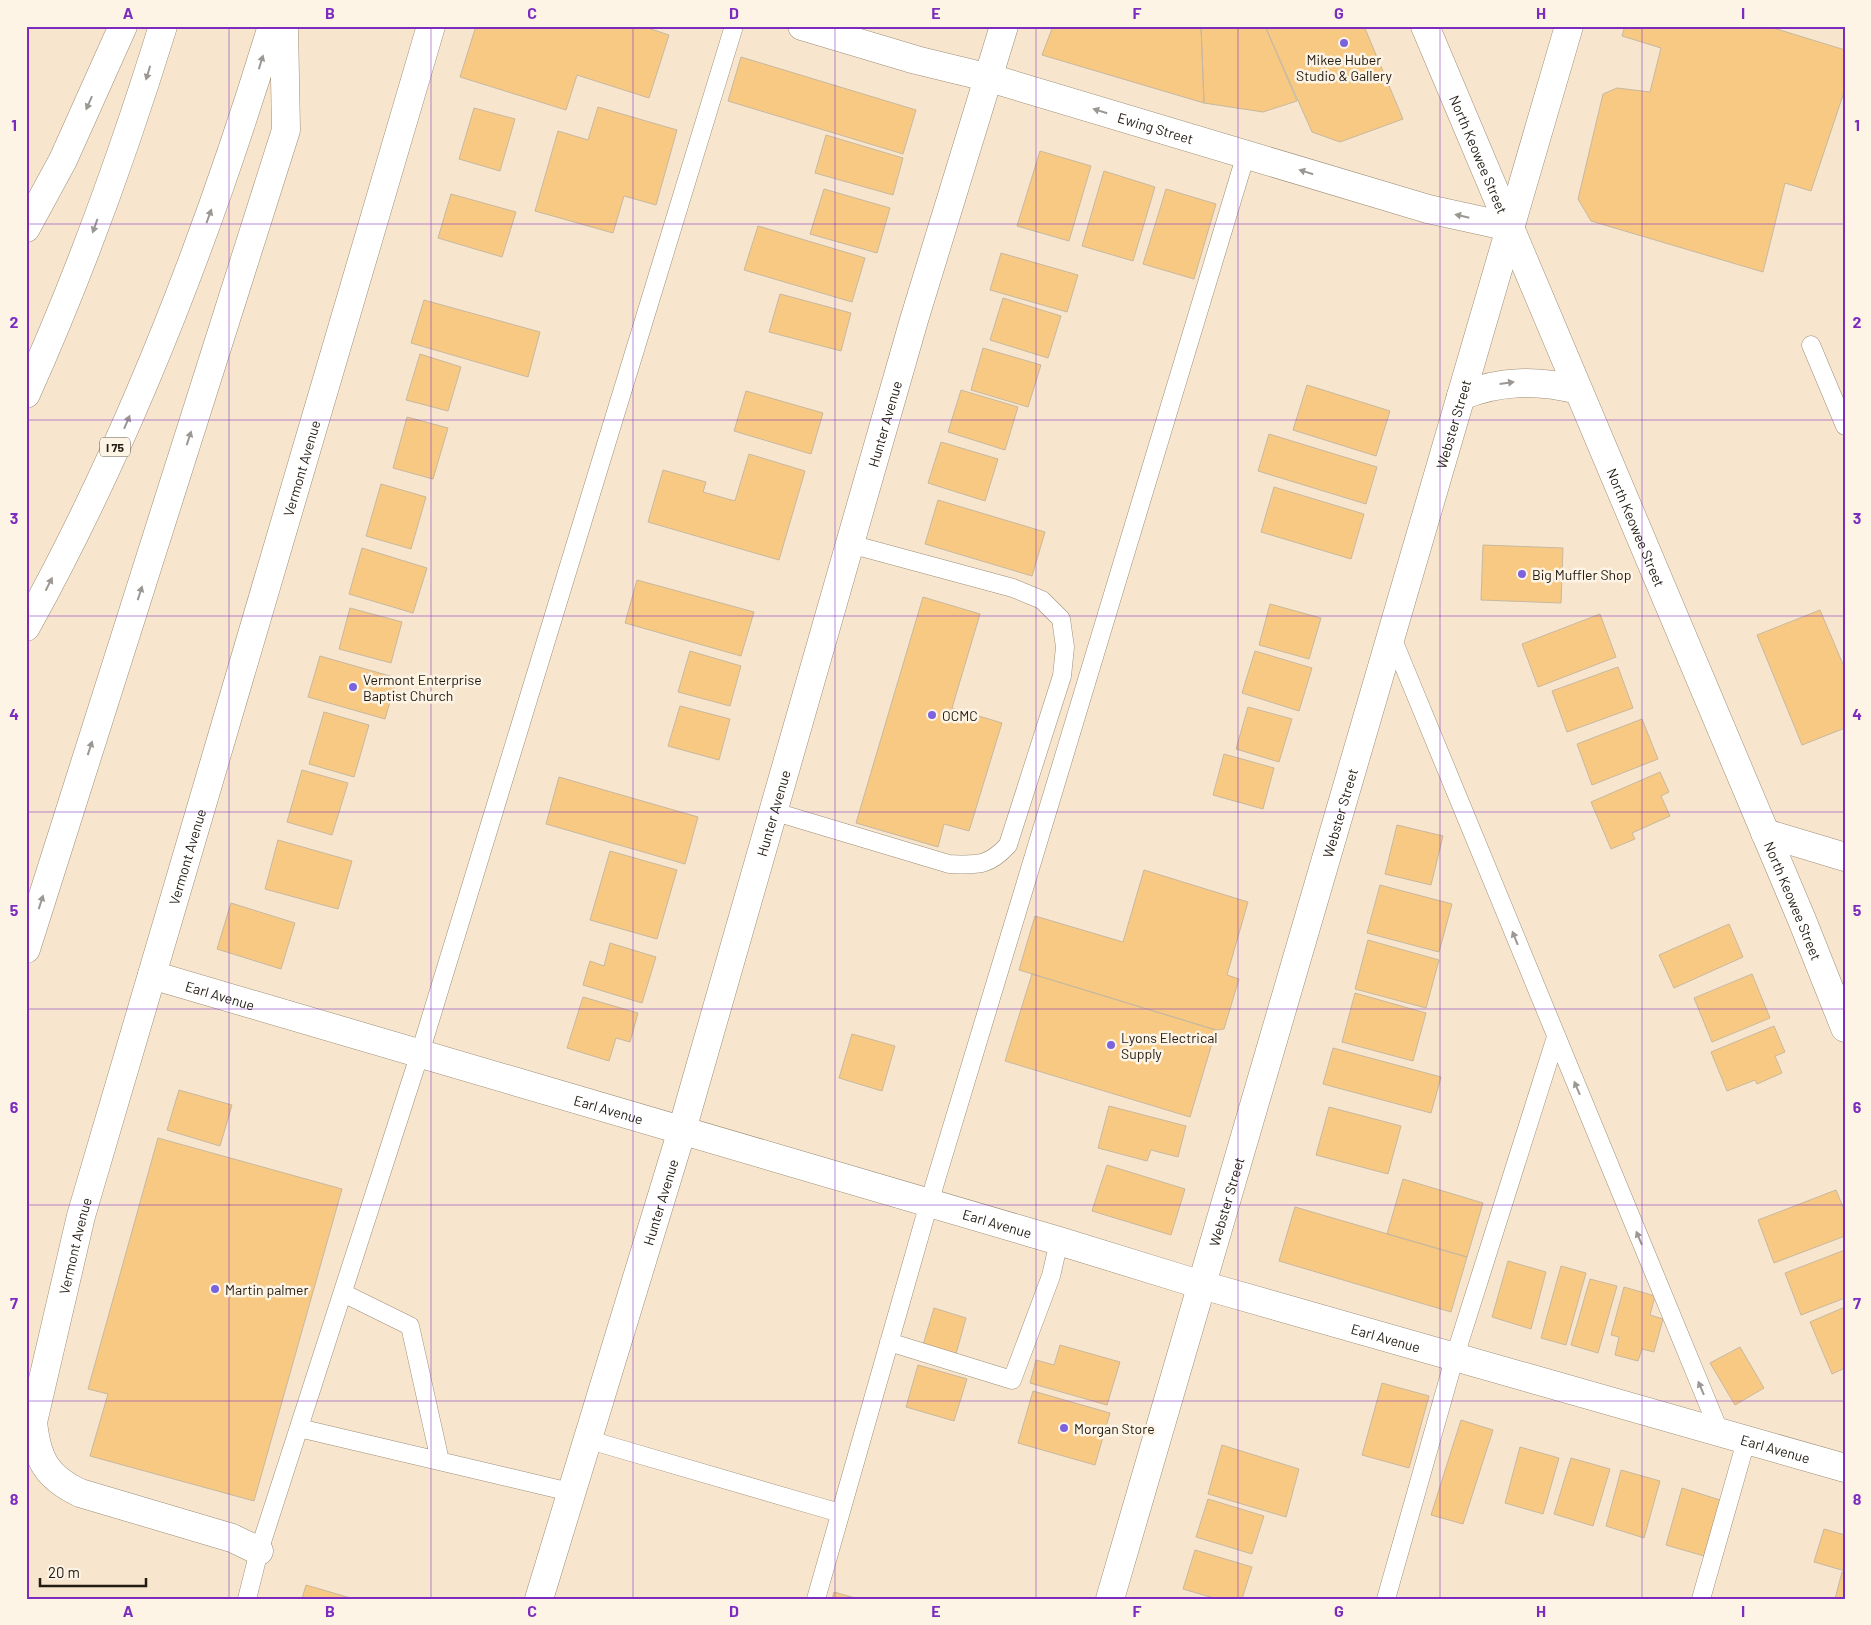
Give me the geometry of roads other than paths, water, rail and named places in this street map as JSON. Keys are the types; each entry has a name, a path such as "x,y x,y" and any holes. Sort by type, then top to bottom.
{"main road":[{"path":"26,228 63,160 122,26"},
{"path":"26,394 81,265 128,138 163,26"},
{"name":"I 75","path":"26,627 125,427 189,271 243,122 272,26"},
{"path":"26,949 286,130 284,26"},
{"name":"Vermont Avenue","path":"259,1551 232,1538 80,1493 69,1488 45,1469 35,1440 33,1422 81,1216 431,26"},
{"name":"Ewing Street","path":"802,26 916,60 990,78 1428,209 1510,227"},
{"name":"Hunter Avenue","path":"539,1599 586,1439 682,1130 914,320 990,78 1004,26"},
{"name":"North Keowee Street","path":"1425,26 1765,833 1845,1028"},
{"name":"Webster Street","path":"1110,1599 1569,26"},
{"path":"1460,396 1476,390 1520,382 1550,383 1578,390"},
{"path":"1765,833 1845,857"},
{"name":"Earl Avenue","path":"152,975 1059,1240 1202,1285 1746,1441 1844,1467"}],"lane":[{"path":"247,1599 259,1551 420,1053 734,26"},
{"path":"816,1599 929,1203 1246,154"},
{"path":"1811,345 1845,426"},
{"path":"772,811 949,864 976,865 996,859 1008,845 1062,676 1065,647 1061,619 1042,600 1013,588 850,544"},
{"path":"1391,635 1720,1433"},
{"path":"1387,1599 1455,1356 1556,1037"},
{"path":"889,1342 1012,1380 1051,1276 1059,1240"},
{"path":"343,1293 410,1326 440,1461"},
{"path":"299,1428 570,1492"},
{"path":"586,1439 840,1513"},
{"path":"1702,1599 1746,1441"}],"place":[{"name":"Mikee Huber Studio & Gallery","path":"1344,43"},
{"name":"Big Muffler Shop","path":"1522,574"},
{"name":"Vermont Enterprise Baptist Church","path":"353,687"},
{"name":"OCMC","path":"932,715"},
{"name":"Lyons Electrical Supply","path":"1111,1045"},
{"name":"Martin palmer","path":"215,1289"},
{"name":"Morgan Store","path":"1064,1428"}]}
